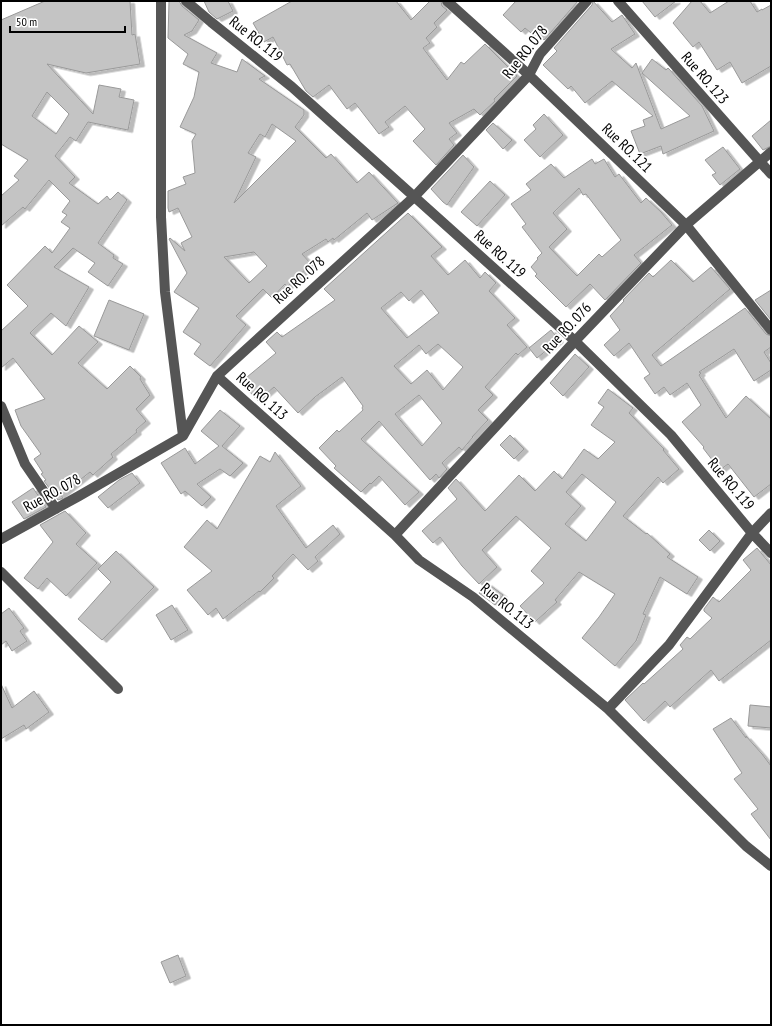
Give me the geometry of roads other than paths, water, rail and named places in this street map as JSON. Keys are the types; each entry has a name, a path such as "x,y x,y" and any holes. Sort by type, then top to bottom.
{"street":[{"path":"161,1 161,217 165,292 183,436"},
{"name":"Rue RO. 119","path":"186,1 292,87 575,341 671,435 752,533 771,553"},
{"name":"Rue RO. 121","path":"447,1 529,75 686,225 771,330"},
{"name":"Rue RO. 078","path":"1,539 183,436 217,376 414,197 529,75 540,54 587,1"},
{"name":"Rue RO. 123","path":"618,1 771,174"},
{"name":"Rue RO. 076","path":"396,536 575,341 686,225 771,152"},
{"name":"Rue RO. 113","path":"217,376 396,536 419,560 473,597 608,709 746,846 771,866"},
{"path":"1,406 25,464 56,509"},
{"path":"608,709 669,645 752,533 771,513"},
{"path":"1,572 118,689"}]}
